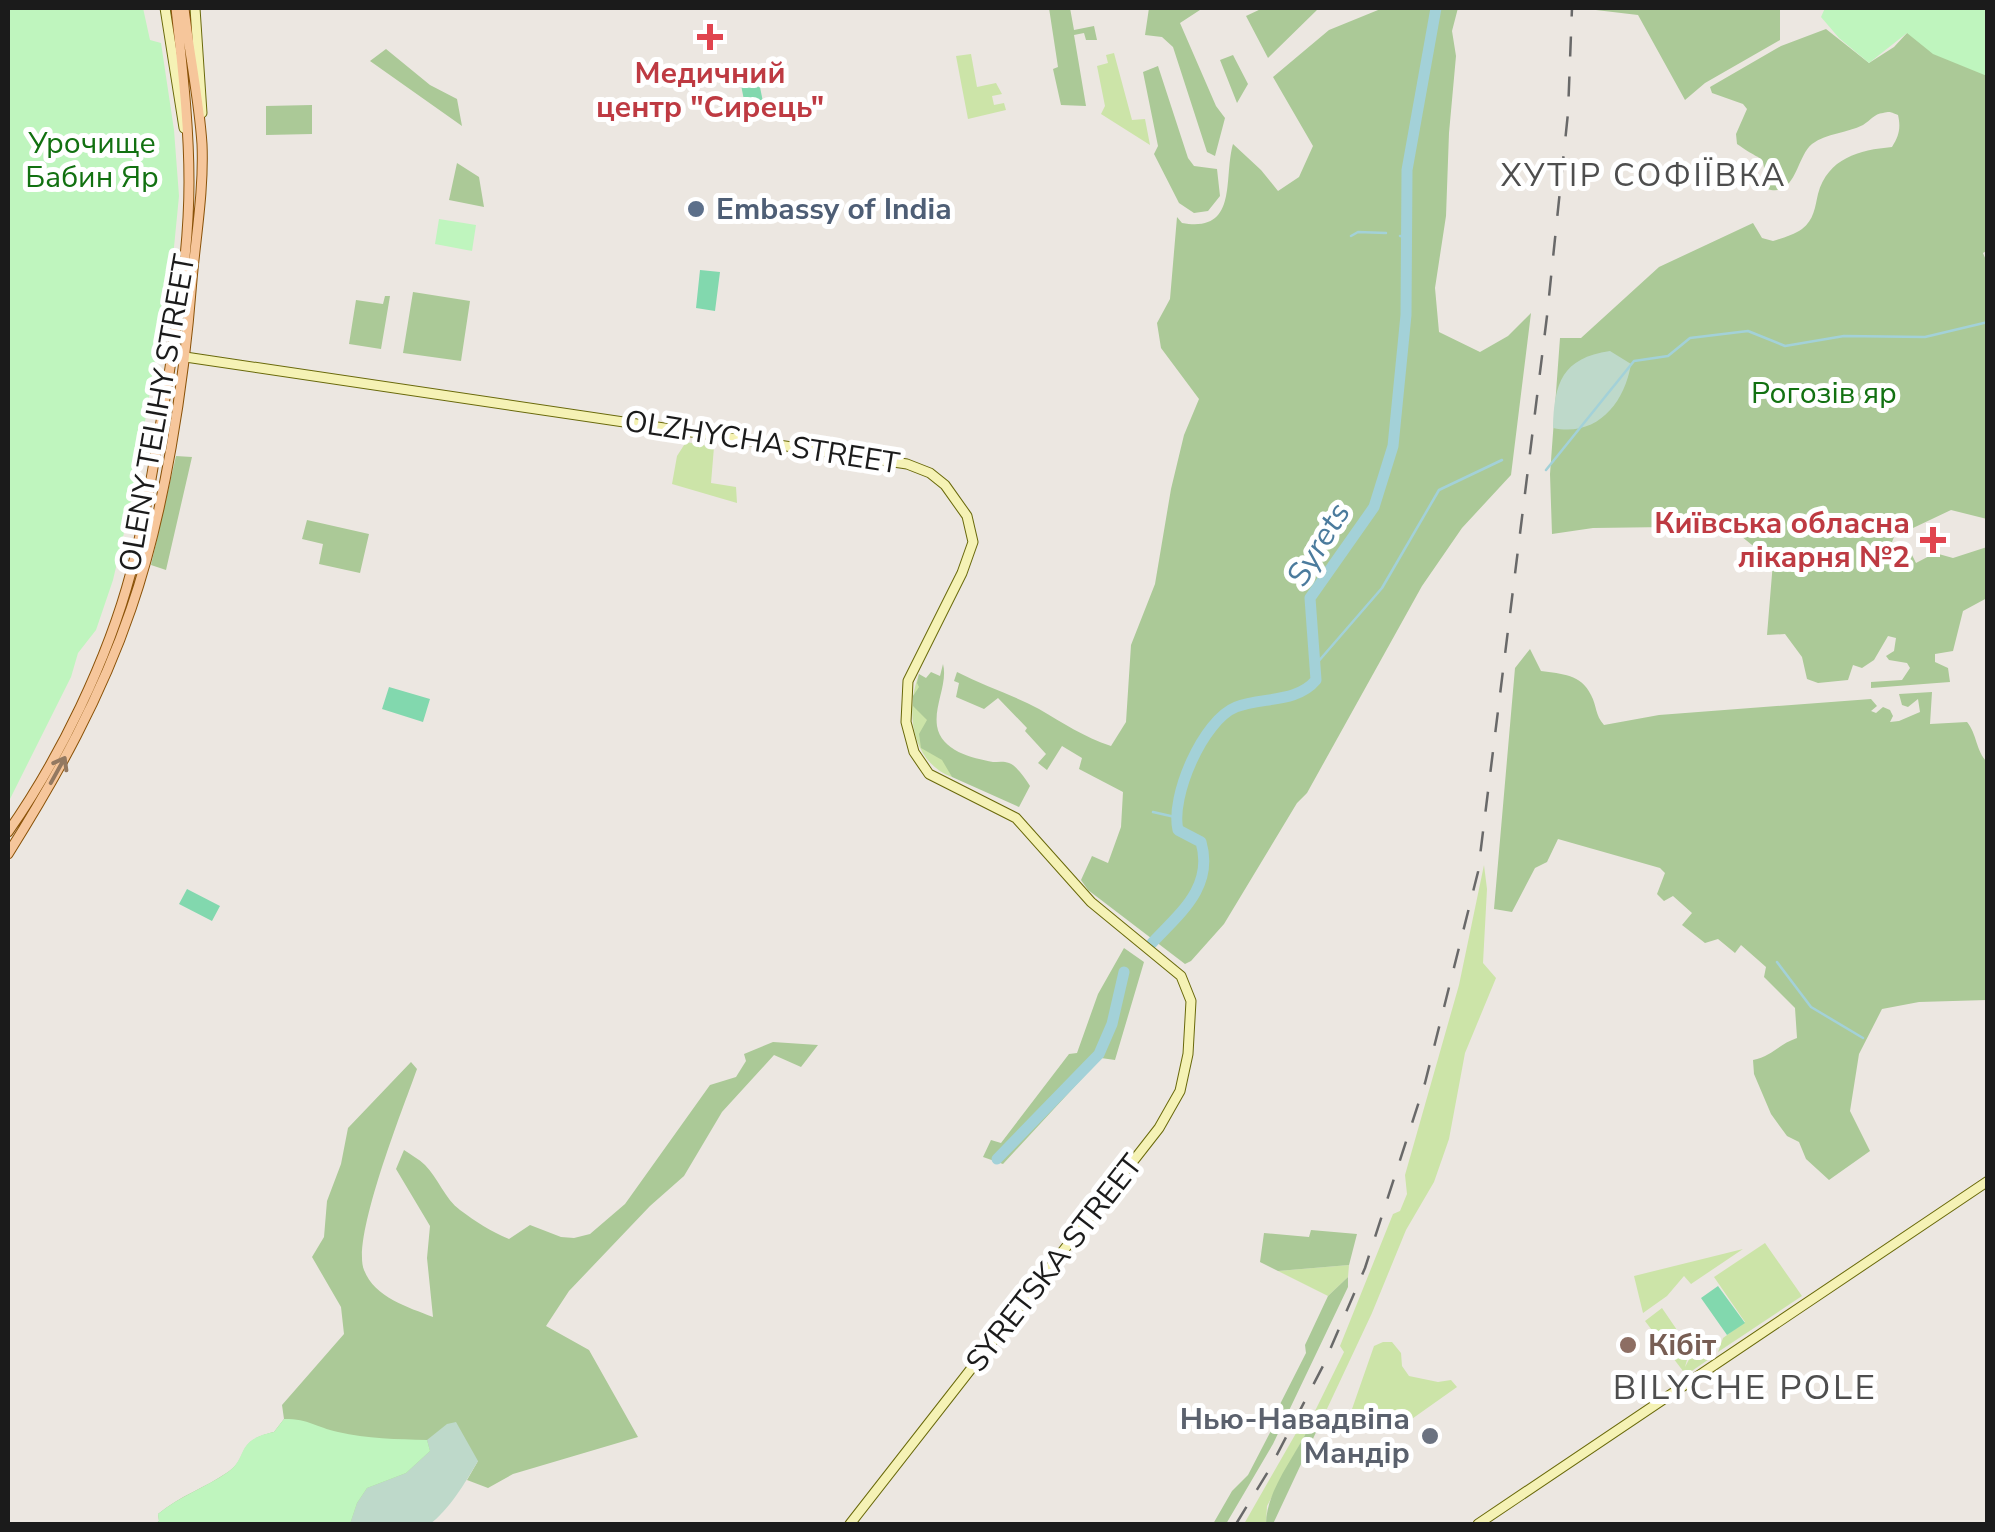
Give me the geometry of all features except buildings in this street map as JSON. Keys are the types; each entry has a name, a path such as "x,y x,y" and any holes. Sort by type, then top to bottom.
{"main road":[{"name":"OLENY TELIHY STREET","path":"165,8 188,147"},
{"name":"OLENY TELIHY STREET","path":"8,832 69,725 120,606 142,529 172,355 187,233 188,147 176,8"},
{"name":"OLENY TELIHY STREET","path":"184,8 202,146"},
{"name":"OLENY TELIHY STREET","path":"8,854 80,730 132,608 158,502 185,356 198,224 202,92 194,8"},
{"name":"OLZHYCHA STREET","path":"172,355 907,464 930,473 946,486 967,516 973,542 908,681 906,722 914,752 929,774 1002,808 1018,820 1091,902 1181,976"},
{"name":"SYRETSKA STREET","path":"850,1524 1167,1116 1180,1091 1188,1054 1190,1001 1181,976"},
{"path":"1478,1524 1988,1181"}],"green space":[{"name":"Урочище Бабин Яр","path":"8,8 143,8 150,40 161,43 179,196 166,329 156,355 133,494 113,580 96,630 78,653 71,677 8,803"},
{"path":"1049,8 1070,8 1074,30 1094,26 1097,40 1086,40 1084,33 1074,35 1086,106 1061,105 1053,69 1058,67"},
{"path":"1149,8 1203,8 1180,23 1225,118 1215,156 1207,152 1173,47 1162,37 1145,35"},
{"path":"1263,8 1319,8 1268,58 1246,16"},
{"path":"1383,8 1458,8 1452,31 1456,56 1446,216 1435,288 1439,332 1480,352 1508,336 1531,313 1511,475 1462,528 1422,586 1307,793 1297,803 1224,924 1185,964 1088,890 1081,880 1092,856 1108,863 1121,827 1123,792 1079,769 1082,758 1062,746 1047,770 1038,763 1046,754 998,698 984,709 956,697 959,683 954,681 957,672 1111,746 1126,722 1131,645 1155,584 1171,489 1184,435 1199,399 1161,348 1157,323 1170,299 1177,217 1182,223 1200,224 1221,212 1233,144 1278,191 1299,177 1313,146 1273,77 1329,30"},
{"path":"1579,8 1780,8 1780,40 1705,83 1685,100 1638,15"},
{"path":"1825,8 1987,8 1987,76 1933,54 1907,33 1869,63 1821,17"},
{"name":"Рогозів яр","path":"1987,8 1988,250 1983,253 1988,265 1987,519 1951,510 1894,537 1890,547 1899,552 1909,549 1916,563 1935,553 1953,558 1987,547 1987,598 1963,611 1953,651 1935,654 1935,662 1948,668 1950,682 1871,688 1871,682 1902,680 1910,668 1907,663 1886,656 1894,651 1896,638 1888,636 1874,660 1862,668 1853,665 1848,680 1818,683 1807,679 1802,657 1785,634 1767,635 1773,562 1736,532 1667,527 1593,528 1552,534 1550,474 1560,338 1581,338 1659,267 1753,223 1762,238 1773,241 1799,231 1812,217 1823,182 1837,164 1857,154 1892,147 1899,132 1898,115 1877,115 1857,128 1812,144 1784,188 1767,189 1762,160 1737,144 1736,134 1747,109 1712,93 1710,87 1781,46 1826,29 1869,63 1907,33"},
{"path":"386,49 430,85 457,99 462,126 370,61"},
{"path":"1114,53 1132,120 1145,119 1150,145 1101,114 1105,106 1097,66 1108,63 1106,55"},
{"path":"971,54 977,87 996,83 1002,94 992,96 994,105 1004,103 1006,110 968,119 956,56"},
{"path":"1233,55 1248,84 1237,103 1220,60"},
{"path":"1158,66 1188,158 1194,166 1217,169 1220,196 1208,211 1194,213 1179,203 1154,154 1158,146 1143,72"},
{"path":"758,77 765,112 747,115 740,80"},
{"path":"312,105 312,134 266,135 266,106"},
{"path":"457,163 479,177 484,207 449,200"},
{"path":"439,219 476,225 472,251 435,244"},
{"path":"700,270 720,272 715,311 696,308"},
{"path":"413,292 470,301 461,361 403,353"},
{"path":"385,296 390,296 381,349 349,344 356,300 383,304"},
{"path":"1610,351 1631,364 1615,405 1595,423 1582,428 1553,428 1556,398 1564,375 1581,360"},
{"path":"686,442 714,447 711,483 736,487 737,503 672,484 677,456"},
{"path":"176,456 192,457 166,570 151,565"},
{"path":"307,520 369,534 360,573 319,564 323,544 302,539"},
{"path":"1530,649 1541,671 1570,676 1587,688 1604,725 1659,715 1871,699 1877,706 1871,711 1876,713 1883,707 1890,710 1890,722 1920,712 1918,699 1908,707 1902,705 1899,694 1932,692 1930,724 1967,722 1970,727 1987,762 1987,1000 1919,1002 1882,1009 1859,1054 1850,1111 1870,1151 1829,1180 1806,1159 1799,1142 1787,1136 1771,1114 1754,1074 1753,1060 1797,1038 1795,1008 1764,977 1766,967 1741,945 1735,953 1718,939 1705,943 1682,925 1692,913 1673,896 1664,901 1657,894 1665,873 1660,868 1558,839 1547,862 1535,868 1512,912 1494,909 1515,668"},
{"path":"943,664 937,718 940,735 959,752 1015,767 1030,786 1019,807 952,777 942,760 921,748 919,734 927,720 913,706 913,696 919,687 919,674 926,678 931,672 940,676"},
{"path":"919,674 932,732 952,777 928,760 915,734 912,704"},
{"path":"389,687 430,699 423,722 382,709"},
{"path":"1484,865 1487,889 1483,963 1496,978 1465,1053 1449,1139 1434,1182 1406,1230 1318,1428 1307,1431 1267,1506 1266,1524 1244,1524 1303,1421 1315,1411 1344,1352 1340,1346 1393,1214 1400,1211 1407,1194 1405,1175 1459,985"},
{"path":"187,889 220,906 212,921 179,904"},
{"path":"1124,948 1144,962 1115,1060 1101,1058 1003,1164 983,1157 991,1140 1001,1143 1069,1054 1077,1053 1098,994"},
{"path":"773,1042 818,1045 801,1067 774,1055 722,1112 684,1176 569,1291 546,1326 589,1350 638,1437 513,1474 488,1488 467,1480 478,1461 350,1524 155,1524 158,1514 167,1507 235,1466 253,1440 274,1432 284,1419 282,1405 344,1334 341,1307 312,1257 324,1237 327,1201 341,1164 348,1128 411,1062 417,1069 381,1171 362,1254 364,1270 376,1288 433,1317 427,1258 430,1226 396,1169 404,1150 425,1165 455,1205 502,1236 509,1239 530,1225 561,1237 590,1234 625,1204 710,1085 736,1077 746,1061 744,1054"},
{"path":"1311,1230 1357,1234 1349,1265 1278,1271 1260,1262 1264,1233 1309,1237"},
{"path":"1765,1243 1802,1296 1718,1352 1723,1338 1745,1322 1714,1277"},
{"path":"1743,1249 1691,1284 1684,1276 1667,1296 1643,1313 1634,1276"},
{"path":"1349,1265 1348,1277 1328,1296 1278,1271"},
{"path":"1348,1277 1348,1287 1273,1444 1226,1524 1213,1524 1232,1491 1248,1475 1274,1425 1274,1416 1306,1353 1305,1345 1328,1296"},
{"path":"1718,1286 1745,1323 1727,1335 1701,1298"},
{"path":"1662,1308 1690,1349 1685,1367 1693,1352 1712,1357 1686,1375 1645,1321"},
{"path":"1392,1342 1401,1353 1402,1366 1409,1376 1438,1382 1451,1380 1457,1387 1392,1433 1381,1409 1358,1417 1352,1409 1374,1346"},
{"path":"284,1419 360,1436 427,1440 430,1451 406,1473 367,1488 350,1524 155,1524 158,1514 228,1472 247,1444 274,1432"},
{"path":"456,1422 478,1461 437,1518 430,1524 350,1524 367,1488 406,1473 430,1451 427,1440 447,1424"},
{"path":"1318,1428 1273,1524 1266,1524 1270,1500 1281,1476 1307,1431"}],"waterway":[{"name":"Syrets","path":"1152,943 1192,898 1203,873 1201,842 1178,830 1179,799 1192,761 1212,727 1236,707 1299,693 1316,680 1310,598 1374,507 1393,446 1406,315 1407,170 1436,8"},
{"path":"1351,236 1358,232 1386,233"},
{"name":"Syrets","path":"1400,236 1407,237"},
{"path":"1546,470 1634,361 1668,356 1690,338 1748,331 1785,346 1844,336 1925,337 1988,322"},
{"path":"1317,663 1382,588 1439,490 1502,460"},
{"path":"1153,812 1175,817"},
{"path":"1777,962 1811,1007 1863,1038"},
{"name":"Syrets","path":"997,1159 1099,1054 1112,1024 1124,972"}],"railway":[{"path":"1236,1524 1323,1366 1365,1268 1425,1083 1478,872 1547,316 1568,113 1572,8"}],"place":[{"name":"Медичний центр \"Сирець\"","path":"710,37"},
{"name":"Embassy of India","path":"696,209"},
{"name":"Київська обласна лікарня №2","path":"1933,540"},
{"name":"Кібіт","path":"1628,1345"},
{"name":"Нью-Навадвіпа Мандір","path":"1430,1436"}],"district":[{"name":"ХУТІР СОФІЇВКА","path":"1644,175"},
{"name":"BILYCHE POLE","path":"1745,1387"}]}
